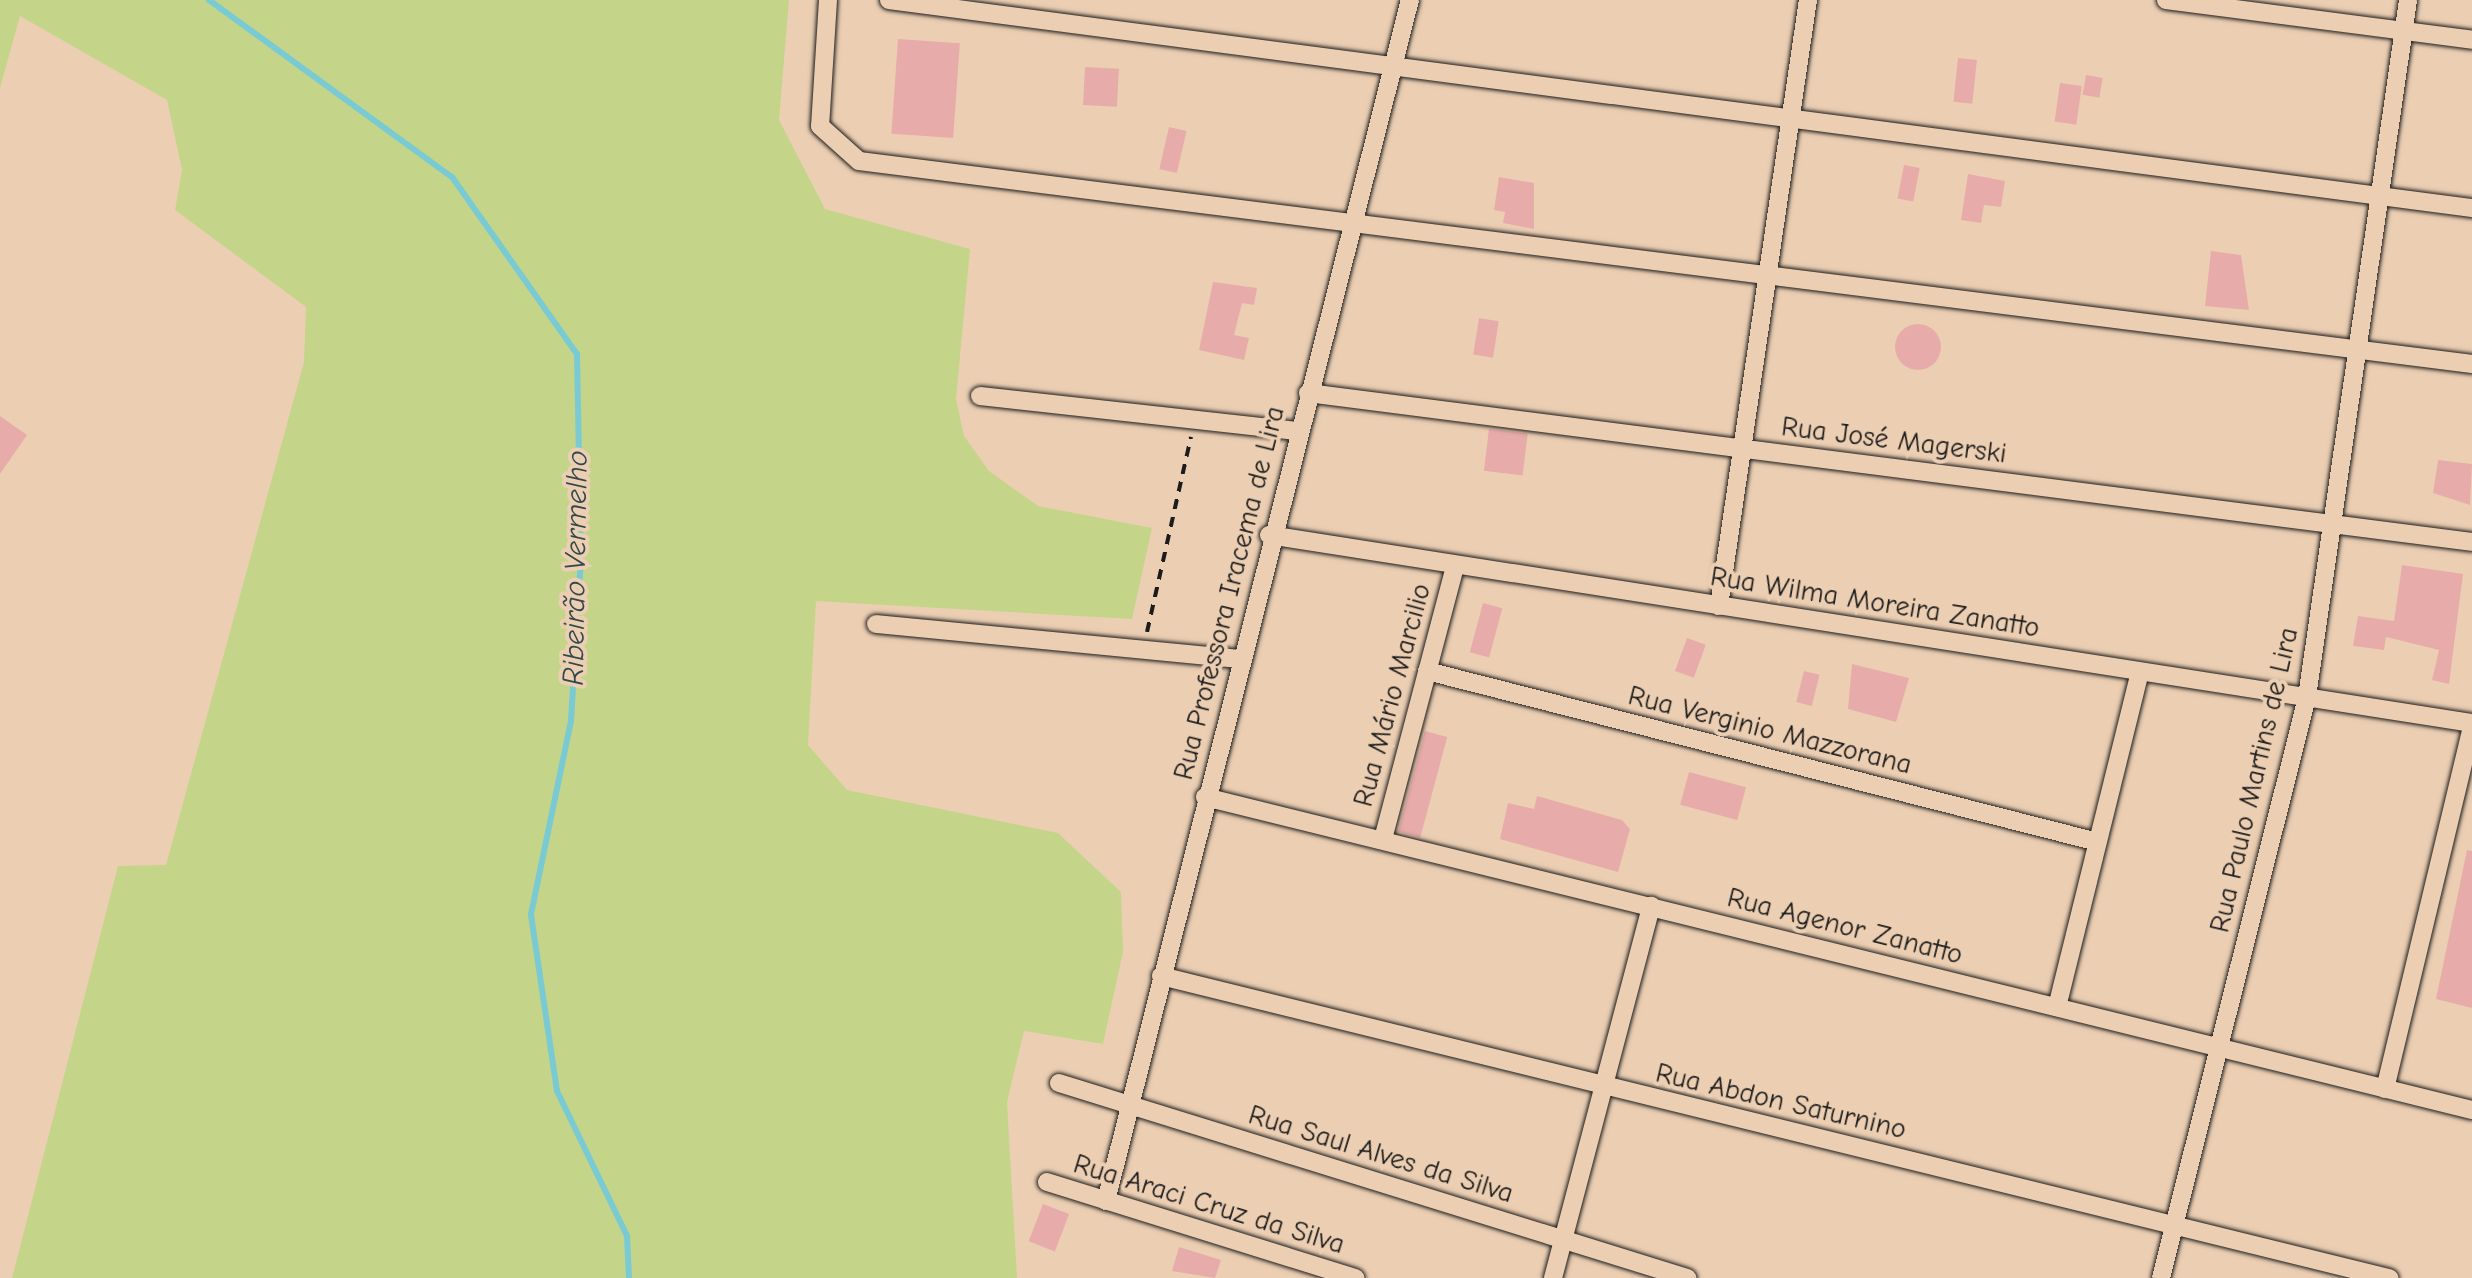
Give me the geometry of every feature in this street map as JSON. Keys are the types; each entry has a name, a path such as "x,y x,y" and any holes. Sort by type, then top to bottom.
{"street":[{"path":"828,0 820,126 859,161 1769,272 2472,364"},
{"path":"889,0 1791,123 2472,208"},
{"name":"Rua Professora Iracema de Lira","path":"1106,1201 1269,535 1410,0"},
{"path":"1719,606 1808,0"},
{"path":"2166,0 2472,40"},
{"name":"Rua Paulo Martins de Lira","path":"2160,1278 2308,697 2408,0"},
{"name":"Rua José Magerski","path":"1308,393 2472,542"},
{"path":"980,396 1297,431"},
{"name":"Rua Wilma Moreira Zanatto","path":"1269,535 2472,725"},
{"name":"Rua Mário Marcilio","path":"1383,839 1455,566"},
{"path":"876,624 1238,660"},
{"name":"Rua Verginio Mazzorana","path":"1427,671 2098,842"},
{"path":"2057,1007 2140,672"},
{"path":"2384,1088 2472,725"},
{"name":"Rua Agenor Zanatto","path":"1205,798 2472,1110"},
{"path":"1552,1278 1651,906"},
{"name":"Rua Abdon Saturnino","path":"1161,976 2389,1278"},
{"name":"Rua Saul Alves da Silva","path":"1059,1083 1687,1278"},
{"name":"Rua Araci Cruz da Silva","path":"1047,1182 1355,1278"}],"path":[{"path":"1143,650 1194,422"}],"green space":[{"path":"0,0 789,0 779,120 825,209 970,249 956,399 964,436 989,471 1038,506 1152,528 1132,619 816,601 808,745 847,790 1058,833 1121,892 1123,952 1103,1044 1024,1031 1007,1102 1017,1278 12,1278 118,866 166,865 304,362 306,307 175,210 182,170 167,100 20,16 0,88"}],"building":[{"path":"898,39 960,43 953,138 891,134"},
{"path":"1958,58 1977,60 1972,104 1953,102"},
{"path":"1085,67 1119,69 1117,107 1083,105"},
{"path":"2086,75 2103,78 2099,98 2083,95"},
{"path":"2060,83 2082,86 2076,125 2055,122"},
{"path":"1169,127 1187,131 1177,173 1159,169"},
{"path":"1904,165 1920,168 1913,201 1898,198"},
{"path":"1968,174 2005,181 2001,207 1984,205 1981,223 1961,220"},
{"path":"1499,177 1534,183 1534,229 1503,223 1505,212 1494,210"},
{"path":"2211,251 2241,255 2249,310 2205,306"},
{"path":"1213,282 1257,288 1254,305 1242,303 1234,335 1249,338 1244,360 1199,350"},
{"path":"1479,318 1499,321 1493,358 1473,355"},
{"path":"1918,324 1934,331 1941,347 1934,363 1918,370 1902,363 1895,347 1902,331"},
{"path":"0,416 27,435 0,474"},
{"path":"1489,429 1528,434 1523,475 1484,471"},
{"path":"2438,460 2472,464 2470,505 2433,493"},
{"path":"2402,565 2463,574 2449,684 2432,680 2439,650 2386,637 2384,650 2353,646 2358,616 2394,621"},
{"path":"1483,603 1502,608 1489,657 1470,652"},
{"path":"1687,638 1706,645 1694,678 1675,671"},
{"path":"1852,664 1909,678 1896,722 1848,709"},
{"path":"1804,671 1820,675 1812,706 1796,702"},
{"path":"1425,731 1447,737 1420,837 1398,831"},
{"path":"1689,772 1746,787 1737,820 1680,805"},
{"path":"1537,796 1622,820 1630,829 1618,872 1500,839 1508,803 1534,809"},
{"path":"2467,850 2472,851 2472,1008 2436,999"},
{"path":"1043,1204 1069,1214 1055,1251 1029,1241"},
{"path":"1179,1247 1221,1260 1215,1278 1172,1271"}],"waterway":[{"name":"Ribeirão Vermelho","path":"209,0 452,177 577,354 581,557 571,721 531,915 557,1091 627,1236 629,1278"}]}
